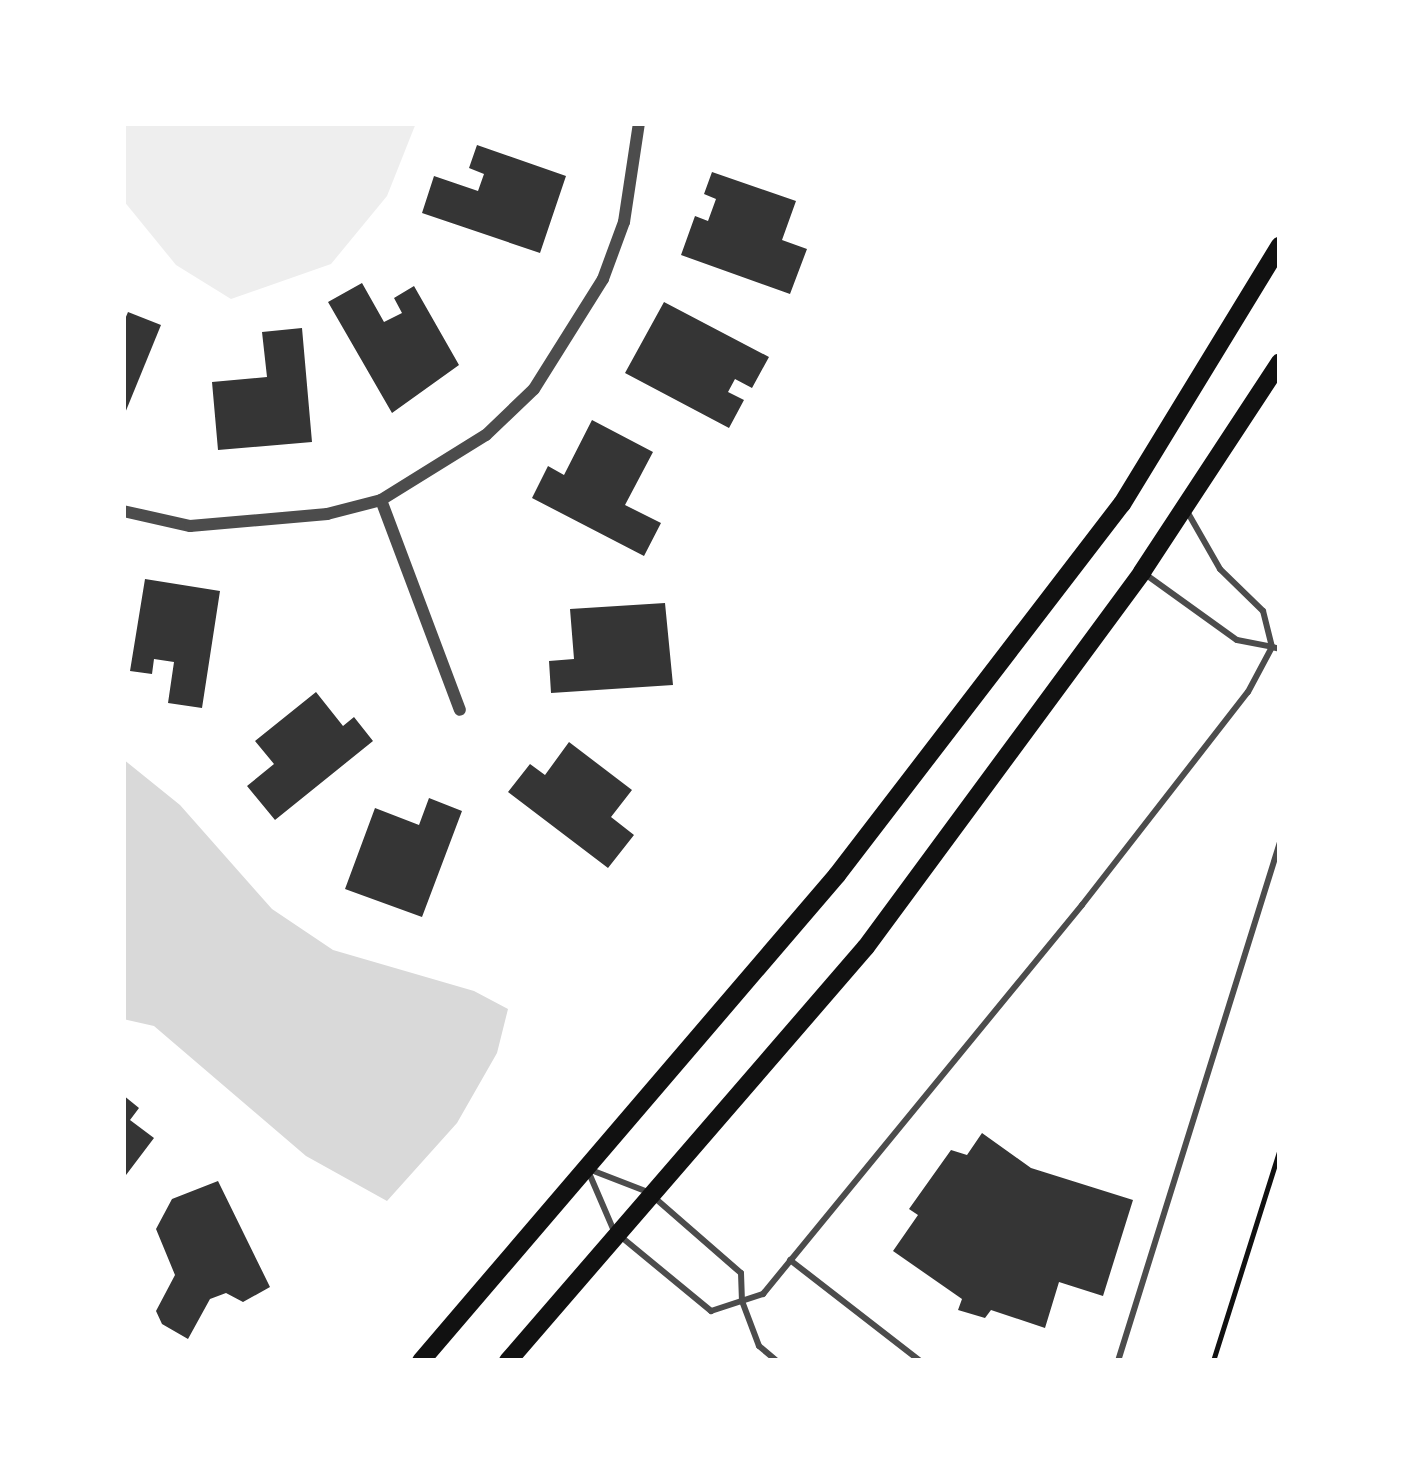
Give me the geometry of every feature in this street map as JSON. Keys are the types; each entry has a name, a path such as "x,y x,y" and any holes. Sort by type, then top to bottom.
{"main road":[{"path":"421,1361 837,875 1122,504 1275,267 1280,244"},
{"path":"508,1361 614,1231 866,947 1186,510 1280,362"}],"street":[{"path":"123,511 190,526 259,524 381,500 486,435 534,389 572,336 624,222 639,123"},
{"path":"381,500 460,710"}],"lane":[{"path":"1186,510 1220,568 1263,611 1276,648"},
{"path":"1142,572 1237,640 1276,648"},
{"path":"587,1169 614,1231 711,1311 763,1294 1082,905 1248,692 1276,648"},
{"path":"1118,1361 1280,842"},
{"path":"587,1169 648,1192 741,1273 742,1301 759,1346 777,1361"},
{"path":"790,1260 920,1361"}],"path":[{"path":"1213,1361 1280,1148"}],"shaded area":[{"path":"123,123 416,123 387,196 331,264 231,299 176,265 123,200"},
{"path":"123,759 180,805 272,909 333,950 474,991 508,1009 497,1053 457,1123 387,1201 306,1156 154,1026 123,1019"}],"building":[{"path":"477,145 566,176 540,253 422,213 434,176 478,191 484,174 469,168"},
{"path":"712,172 796,201 782,240 807,249 790,294 681,255 695,216 708,221 716,199 704,194"},
{"path":"362,283 384,322 402,313 394,298 414,286 459,365 392,413 328,302"},
{"path":"664,302 769,357 752,388 735,379 728,392 744,400 729,428 625,373"},
{"path":"128,312 161,325 123,418 123,324"},
{"path":"302,328 312,442 218,450 212,382 267,377 262,332"},
{"path":"592,420 653,452 625,505 661,523 644,556 532,498 548,466 564,475"},
{"path":"145,579 220,591 202,708 168,703 174,662 154,659 152,674 130,671"},
{"path":"665,603 673,685 551,693 549,661 574,659 570,609"},
{"path":"316,692 343,726 354,717 373,741 275,820 247,786 274,764 255,741"},
{"path":"569,742 632,790 611,817 634,835 608,868 508,792 530,764 545,775"},
{"path":"429,798 462,811 422,917 345,889 375,808 419,825"},
{"path":"123,1095 139,1108 130,1120 154,1138 123,1179"},
{"path":"982,1133 1031,1168 1133,1200 1103,1296 1059,1282 1045,1328 991,1310 985,1318 958,1310 962,1299 893,1251 918,1215 909,1209 951,1150 967,1155"},
{"path":"218,1181 270,1287 243,1302 226,1293 210,1299 188,1339 162,1324 156,1311 175,1275 156,1229 172,1199"}]}
